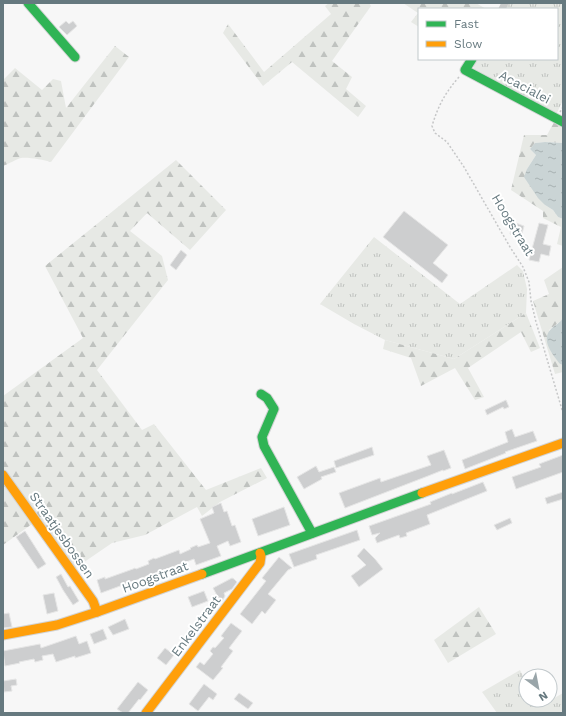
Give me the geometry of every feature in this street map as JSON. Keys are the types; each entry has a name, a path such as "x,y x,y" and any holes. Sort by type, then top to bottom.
{"street":[{"path":"28,3 75,58"},
{"path":"465,70 471,60"},
{"name":"Acacialei","path":"465,70 563,122"},
{"path":"261,394 267,398 274,409 262,437 264,446 312,533"},
{"name":"Hoogstraat","path":"3,635 56,625 97,612 563,443"},
{"name":"Straatjesbossen","path":"3,475 93,601 97,612"},
{"name":"Enkelstraat","path":"146,713 260,563 260,553"}],"path":[{"name":"Hoogstraat","path":"465,70 449,88 436,111 432,126 435,133 447,142 464,167 523,267 529,282 531,301 536,322 563,414"}],"green space":[{"path":"329,3 369,3 371,6 332,61 352,77 346,89 366,106 358,117 292,62 263,86 223,33 228,24 264,72 331,14 325,6"},
{"path":"403,3 476,3 484,8 418,8 418,13"},
{"path":"508,3 563,3 563,100 556,115 475,72 472,60 558,60 558,8 505,8"},
{"path":"418,13 418,26 411,22"},
{"path":"115,46 129,57 51,162 32,158 21,158 3,166 3,80 15,68 42,90 53,79 61,81 66,108"},
{"path":"554,122 563,125 563,143 535,143 530,149 536,155 527,169 545,205 553,210 558,217 563,219 563,246 557,244 561,227 543,218 543,211 511,190 524,135 547,135"},
{"path":"176,160 226,210 190,250 147,213 130,231 162,256 168,280 97,370 142,430 154,424 206,490 261,468 267,478 220,502 202,516 197,507 145,535 112,543 74,569 3,468 3,396 83,338 45,266"},
{"path":"374,237 460,304 517,265 523,271 527,289 526,313 454,359 385,340 320,304"},
{"path":"563,267 563,318 549,330 560,364 563,365 563,372 555,374 533,301 549,294 544,280"},
{"path":"526,313 540,348 531,352 521,332 468,368 484,397 475,400 455,368 421,386 411,358 383,349 385,340 454,359"},
{"path":"3,484 32,524 3,545"},
{"path":"479,607 496,634 448,663 434,640"},
{"path":"518,671 518,708 558,708 558,696 563,693 563,713 497,713 482,692"}],"water":[{"path":"535,143 563,143 563,219 558,217 553,210 538,198 524,177 536,155 530,149"},
{"path":"563,318 563,365 560,364 551,352 547,343 547,338 551,329"}],"building":[{"path":"66,21 69,24 73,21 77,26 67,35 59,27"},
{"path":"404,211 448,245 433,263 448,275 442,283 383,237"},
{"path":"513,222 524,226 521,237 510,234"},
{"path":"539,223 548,225 543,244 551,246 549,256 541,254 539,262 529,260"},
{"path":"181,250 187,255 176,270 170,265"},
{"path":"506,400 509,407 504,409 503,407 487,415 485,410"},
{"path":"512,429 515,437 533,431 537,441 505,452 506,453 465,469 462,460 508,442 505,432"},
{"path":"372,447 374,455 336,468 334,461"},
{"path":"444,450 451,468 345,508 339,493 380,478 381,482 431,465 427,456"},
{"path":"563,455 563,472 516,489 512,477 541,467 539,464"},
{"path":"316,466 319,472 334,467 336,472 321,477 322,479 304,489 297,477"},
{"path":"483,482 487,491 427,515 430,524 406,533 407,536 400,538 399,535 377,543 375,538 380,533 372,535 369,526 431,504 430,502"},
{"path":"563,492 563,499 547,504 545,498"},
{"path":"221,503 224,512 227,511 232,526 235,525 241,542 230,546 228,541 217,546 221,556 196,565 194,559 101,593 97,580 105,577 105,579 149,564 148,561 154,558 155,559 179,550 180,554 197,545 198,547 210,543 200,519 214,513 212,507"},
{"path":"284,507 290,525 258,536 252,519"},
{"path":"510,518 512,523 497,530 494,525"},
{"path":"357,530 360,540 316,555 317,559 294,567 289,554"},
{"path":"25,531 46,564 38,569 16,537"},
{"path":"364,548 383,569 359,587 351,576 366,565 357,556"},
{"path":"279,557 292,568 288,570 268,594 276,600 265,614 262,611 252,624 240,614 266,581 262,578"},
{"path":"61,574 68,587 70,586 79,601 73,605 56,577"},
{"path":"232,578 237,582 232,589 224,593 225,596 221,603 213,588"},
{"path":"204,591 208,601 192,607 188,597"},
{"path":"54,593 58,611 47,614 43,595"},
{"path":"9,613 12,627 3,628 3,614"},
{"path":"125,619 129,629 113,635 108,627"},
{"path":"231,623 242,631 229,648 233,651 221,667 223,668 213,680 196,667 200,662 204,665 213,654 210,651 213,647 215,648 224,638 221,636"},
{"path":"103,629 107,639 94,644 90,634"},
{"path":"76,636 79,644 87,641 91,653 56,662 53,654 42,656 43,660 35,662 34,659 5,666 3,651 40,644 41,648"},
{"path":"165,648 174,655 166,665 157,658"},
{"path":"16,679 17,685 11,686 12,691 4,692 3,681"},
{"path":"138,682 148,690 128,713 123,713 117,709"},
{"path":"204,684 217,694 213,700 209,697 198,711 189,704"},
{"path":"239,693 253,703 248,709 234,699"}],"traffic: fast":[{"path":"28,3 75,57"},
{"path":"471,60 465,70 563,122"},
{"path":"261,394 267,398 274,409 262,437 264,446 312,533"},
{"path":"202,574 422,493"}],"traffic: slow":[{"path":"422,493 563,443"},
{"path":"3,475 93,601 97,612"},
{"path":"146,713 260,563 260,553"},
{"path":"3,635 57,625 202,574"}]}
